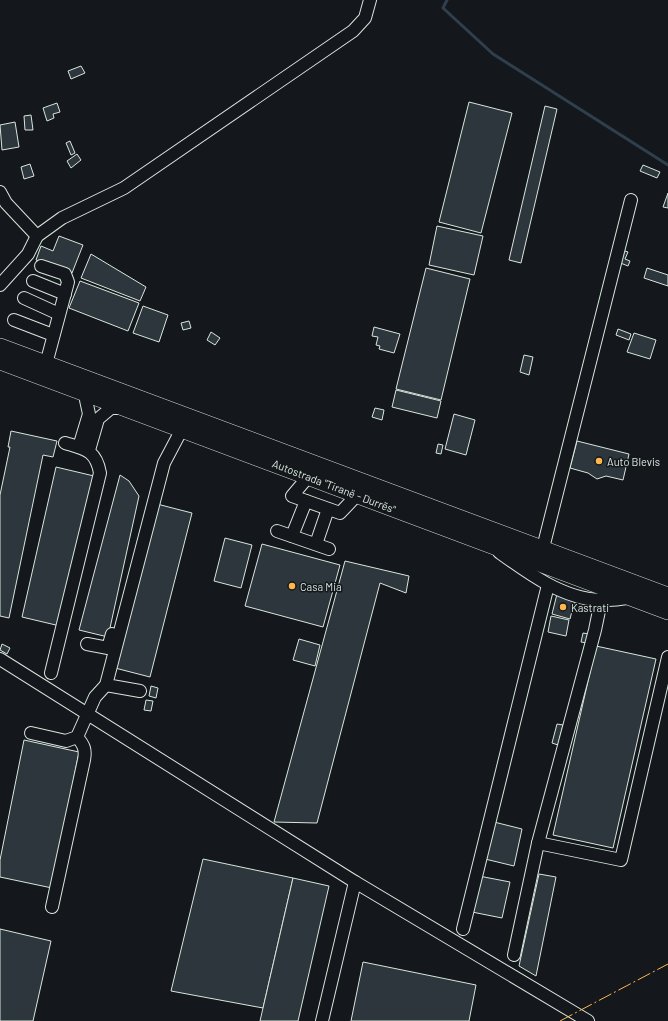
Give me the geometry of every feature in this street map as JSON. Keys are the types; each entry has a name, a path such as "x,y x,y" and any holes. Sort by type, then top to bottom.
{"highway":[{"name":"Autostrada \"Tiranë - Durrës\"","path":"0,347 543,548 668,596"},
{"name":"Autostrada \"Tiranë - Durrës\"","path":"0,361 668,611"}],"street":[{"path":"0,285 28,254 37,236 62,218 124,188 353,31 365,18 370,0"},
{"path":"0,192 6,203 37,236"},
{"path":"543,548 631,200"},
{"path":"41,266 65,274 68,282 46,364"},
{"path":"33,280 65,294"},
{"path":"24,298 59,314"},
{"path":"14,320 54,335"},
{"path":"84,448 89,414 86,400 89,394"},
{"path":"84,448 100,416 111,408 126,408"},
{"path":"87,644 108,648 157,461 178,428"},
{"path":"31,733 66,741 77,737 95,697 106,685 164,463 178,428"},
{"path":"51,673 100,473 95,457 84,448 65,443"},
{"path":"308,477 292,496 340,513 357,495"},
{"path":"292,536 306,501"},
{"path":"316,544 328,509"},
{"path":"277,531 329,549"},
{"path":"485,542 522,570 548,586 588,599 601,600 633,598"},
{"path":"463,929 548,586"},
{"path":"514,955 538,843 595,630 601,600"},
{"path":"538,843 621,860 668,657"},
{"path":"0,659 354,882 588,1021"},
{"path":"106,685 140,691"},
{"path":"52,907 86,752 84,745 77,737"},
{"path":"322,1021 354,882"}],"building":[{"path":"81,66 85,73 71,79 68,71"},
{"path":"469,102 512,113 481,233 439,222"},
{"path":"57,103 60,112 53,114 54,118 47,121 43,108"},
{"path":"545,106 557,109 521,263 509,260"},
{"path":"31,115 33,130 25,130 24,116"},
{"path":"15,122 19,147 2,150 0,125"},
{"path":"70,141 75,153 71,155 66,143"},
{"path":"77,154 81,160 71,168 67,161"},
{"path":"30,164 34,176 24,179 21,167"},
{"path":"643,165 660,172 657,178 640,171"},
{"path":"668,193 668,208 663,207"},
{"path":"437,226 483,236 474,275 429,265"},
{"path":"59,236 83,245 72,273 36,260 41,246 53,251"},
{"path":"622,250 628,252 625,259 630,261 628,266 618,262"},
{"path":"91,254 146,287 140,301 81,278"},
{"path":"426,268 470,279 441,400 396,389"},
{"path":"647,268 668,275 668,286 644,278"},
{"path":"80,281 139,303 128,331 69,308"},
{"path":"143,306 168,315 159,342 133,333"},
{"path":"189,321 191,328 183,330 181,323"},
{"path":"374,327 400,334 394,353 379,349 380,346 376,345 378,337 372,336"},
{"path":"618,329 631,334 629,340 616,335"},
{"path":"211,332 220,338 215,345 207,340"},
{"path":"634,333 656,340 650,359 627,352"},
{"path":"524,355 533,357 529,375 520,372"},
{"path":"396,390 441,401 437,418 392,407"},
{"path":"375,408 384,410 382,420 372,417"},
{"path":"454,414 475,420 466,455 445,449"},
{"path":"11,431 57,441 53,457 43,455 9,618 0,616 0,495 10,447 8,447"},
{"name":"Auto Blevis","path":"577,441 629,454 623,480 606,476 597,479 588,473 570,468"},
{"path":"438,444 443,445 441,454 436,453"},
{"path":"56,467 94,476 60,626 22,617"},
{"path":"120,475 129,481 139,496 108,637 79,630"},
{"path":"157,504 192,513 150,677 115,668"},
{"path":"225,538 252,545 241,588 214,581"},
{"name":"Casa Mia","path":"262,544 340,565 323,627 245,606"},
{"path":"345,561 409,576 406,593 380,583 317,823 274,822"},
{"name":"Kastrati","path":"557,594 575,599 570,619 552,614"},
{"path":"551,616 569,620 566,636 548,632"},
{"path":"583,633 589,634 587,643 581,642"},
{"path":"299,639 320,645 315,666 293,660"},
{"path":"2,644 10,648 7,654 0,650"},
{"path":"596,646 656,659 613,848 553,835"},
{"path":"151,686 158,688 156,698 149,696"},
{"path":"146,700 153,701 151,711 144,710"},
{"path":"557,724 563,725 558,745 552,743"},
{"path":"24,740 79,752 52,888 0,877 0,860"},
{"path":"494,822 522,829 514,866 485,859"},
{"path":"203,859 293,878 263,1008 171,991"},
{"path":"539,874 556,877 536,976 519,966"},
{"path":"479,876 510,882 502,918 472,912"},
{"path":"293,878 329,886 298,1021 260,1021"},
{"path":"0,929 51,941 33,1021 0,1021"},
{"path":"363,962 476,985 469,1021 351,1021"}],"waterway":[{"path":"447,0 443,8 493,54 668,165"}],"power":[{"path":"560,1021 668,964"}],"place":[{"name":"Auto Blevis","path":"599,461"},
{"name":"Casa Mia","path":"292,586"},
{"name":"Kastrati","path":"563,607"}]}
